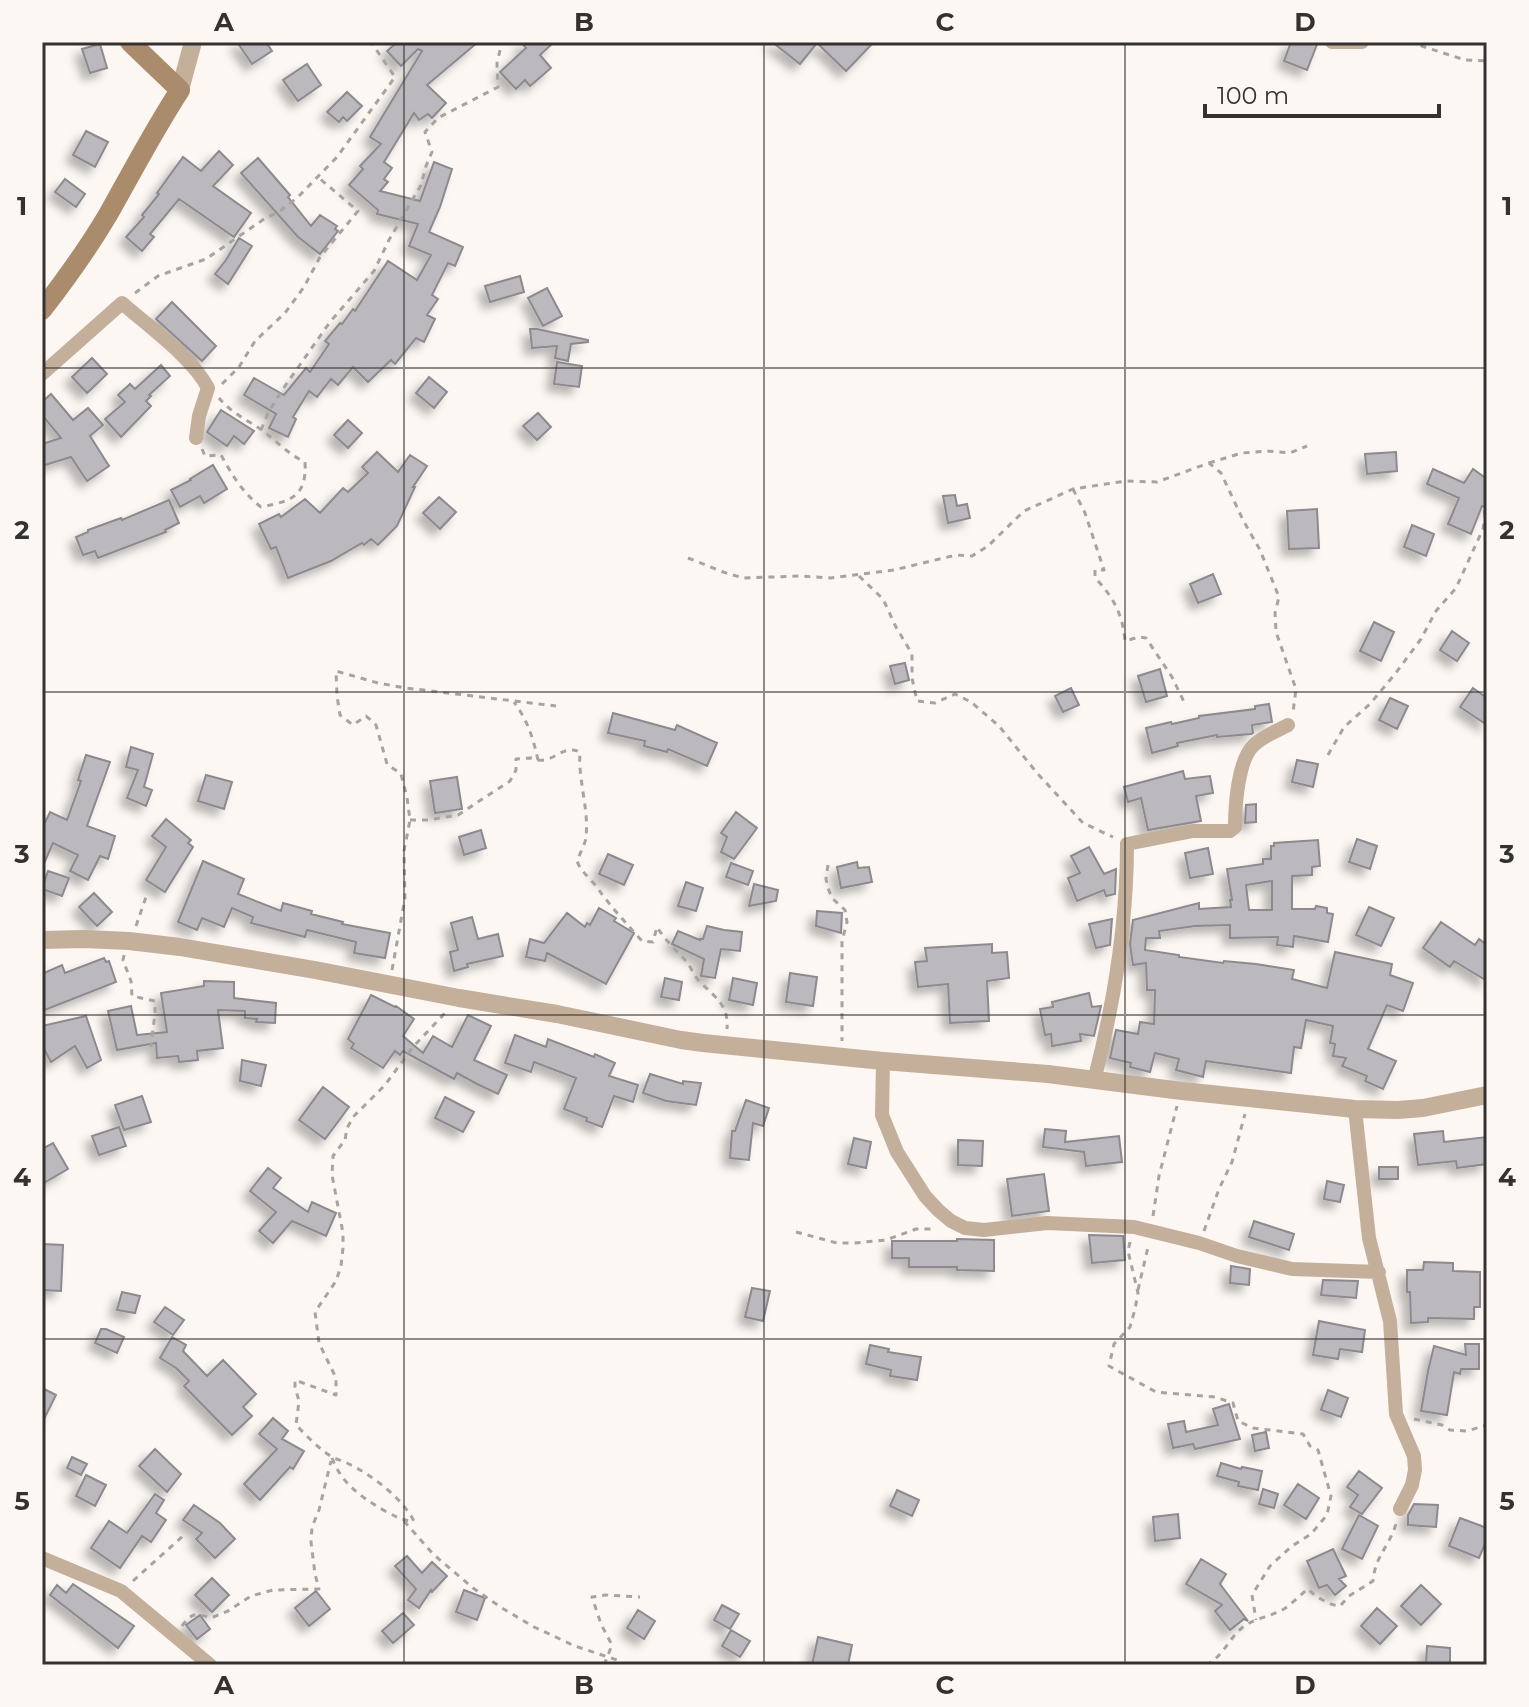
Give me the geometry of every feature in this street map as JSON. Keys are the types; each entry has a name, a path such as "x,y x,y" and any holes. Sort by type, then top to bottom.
{"main road":[{"path":"42,310 107,216 180,90 130,42"}],"street":[{"path":"180,90 193,42"},
{"path":"1332,42 1362,42"},
{"path":"42,374 122,303 185,358 211,390 199,416 196,438"},
{"path":"1094,1081 1107,1032 1118,957 1127,880 1127,844 1193,831 1230,831 1235,827 1243,764 1251,747 1288,725"},
{"path":"42,940 129,941 180,947 557,1014 681,1040 725,1045 1048,1074 1355,1109 1423,1108 1487,1095"},
{"path":"883,1061 882,1115 897,1152 938,1210 965,1228 984,1230 1047,1223 1134,1227 1292,1269 1379,1272"},
{"path":"1355,1109 1369,1238 1390,1321 1396,1414 1414,1456 1412,1485 1400,1509"},
{"path":"42,1558 121,1591 210,1665"}],"path":[{"path":"122,303 158,276 206,259 280,211 318,177 354,135 395,77 371,42"},
{"path":"261,430 292,375 330,322 374,271 421,185 432,152 425,132 438,118 498,87 497,63 502,42"},
{"path":"1409,42 1465,60 1487,61"},
{"path":"196,438 205,456 221,455 231,476 249,499 261,507 285,502 298,494 306,479 305,462 224,405 211,390 239,367 255,341 285,313 320,257 358,211 318,177"},
{"path":"688,558 743,578 831,578 894,570 956,555 972,556 988,546 1024,511 1073,489 1126,481 1157,482 1242,453 1290,453 1307,446"},
{"path":"1209,463 1221,473 1260,550 1279,597 1275,613 1276,632 1296,689 1288,725"},
{"path":"1073,489 1085,513 1104,570 1095,570 1095,578 1116,605 1124,625 1125,641 1146,638 1172,677 1185,704"},
{"path":"1328,755 1344,727 1387,684 1421,639 1436,611 1456,588 1483,529 1487,496"},
{"path":"859,576 883,599 912,654 912,678 917,701 935,703 955,694 971,702 999,726 1083,823 1127,844"},
{"path":"389,985 405,898 404,851 410,820 407,797 401,774 387,764 376,725 366,716 353,725 340,715 336,671 392,685 556,706"},
{"path":"513,701 531,730 538,760"},
{"path":"410,820 458,815 510,781 516,770 516,759 547,761 564,750 580,752 586,839 577,861 580,871 594,883 615,913 642,941 653,942 657,927 699,980 716,996 724,1008 728,1025 725,1045"},
{"path":"828,865 828,888 832,898 845,910 847,922 841,966 842,1057"},
{"path":"146,897 123,960 131,981 132,996 155,1001 151,1047"},
{"path":"404,1521 414,1521 396,1498 363,1472 332,1458 296,1425 299,1401 295,1380 336,1395 336,1378 319,1343 315,1312 336,1281 341,1266 343,1233 332,1175 333,1156 345,1140 354,1116 385,1085 413,1047 459,998"},
{"path":"1182,1091 1159,1176 1130,1327 1114,1344 1109,1366 1156,1392 1215,1397 1233,1403 1238,1421 1253,1428 1303,1434 1310,1446 1318,1450 1331,1496 1327,1515 1311,1534 1270,1566 1252,1595 1256,1620"},
{"path":"1199,1243 1232,1162 1249,1098"},
{"path":"796,1232 837,1243 854,1243 886,1240 951,1221"},
{"path":"1134,1227 1128,1251 1138,1293"},
{"path":"1402,1426 1410,1418 1442,1425 1450,1430 1467,1431 1487,1425"},
{"path":"332,1458 337,1472 350,1488 404,1521 433,1554 473,1588 534,1627 623,1665"},
{"path":"175,1636 189,1617 198,1614 211,1618 251,1596 273,1590 319,1589 311,1542 312,1527 332,1458"},
{"path":"1210,1665 1227,1647 1233,1635 1256,1620 1287,1608 1308,1589 1314,1596 1340,1606 1349,1596 1373,1581 1377,1560 1393,1533 1400,1509"},
{"path":"121,1591 184,1535"},
{"path":"604,1665 612,1645 592,1597 640,1597"}],"building":[{"path":"237,42 266,42 272,51 252,64"},
{"path":"397,42 478,42 427,85 446,103 432,118 428,114 419,120 414,113 384,162 392,168 384,179 388,182 380,191 420,201 434,162 452,169 429,232 463,247 455,266 448,263 432,295 438,299 427,315 435,319 424,342 416,338 395,364 391,360 368,382 353,367 338,385 331,379 317,397 309,391 293,417 296,419 288,437 269,428 276,414 244,395 254,378 284,395 306,368 310,372 329,344 325,341 353,309 355,311 388,261 417,280 431,255 409,246 418,224 377,214 378,210 349,185 363,169 360,166 381,144 370,137 422,51 418,49 401,66 387,51"},
{"path":"521,42 554,42 540,55 551,68 530,86 525,80 516,89 500,72 526,48"},
{"path":"772,42 874,42 846,71 817,43 800,64"},
{"path":"1291,42 1318,42 1307,70 1284,61"},
{"path":"100,44 107,68 90,73 82,49"},
{"path":"307,64 321,85 298,101 283,80"},
{"path":"347,92 362,106 347,121 343,117 339,122 327,112"},
{"path":"86,131 108,142 95,167 73,155"},
{"path":"219,151 233,165 213,186 251,213 234,237 179,199 150,234 154,237 142,251 126,237 144,217 142,215 183,157 201,171"},
{"path":"258,158 290,195 288,197 311,226 320,215 337,226 335,229 338,231 320,254 298,237 241,173"},
{"path":"65,179 85,194 76,207 55,192"},
{"path":"239,238 252,246 228,284 215,274"},
{"path":"520,276 524,292 490,302 485,286"},
{"path":"547,288 562,316 543,326 528,298"},
{"path":"172,302 216,346 202,361 156,319"},
{"path":"530,329 588,342 571,344 568,361 555,358 557,346 532,348"},
{"path":"92,358 107,374 87,393 72,377"},
{"path":"557,362 582,366 579,387 554,384"},
{"path":"161,365 170,376 149,395 146,401 151,406 121,437 105,419 125,402 118,395 130,384 135,389"},
{"path":"429,377 447,392 434,408 416,393"},
{"path":"51,394 73,420 88,408 103,425 90,436 109,466 87,481 71,457 42,466 42,444 61,438 42,415 42,402"},
{"path":"221,410 254,431 244,444 234,436 227,446 207,432"},
{"path":"538,413 551,427 537,440 523,426"},
{"path":"348,420 362,433 348,448 334,435"},
{"path":"377,452 398,472 410,455 427,466 413,487 397,526 378,545 371,539 331,561 288,578 276,547 271,549 259,524 279,514 281,517 305,499 320,513 343,488 348,492 368,473 362,467"},
{"path":"1396,452 1397,471 1367,474 1365,454"},
{"path":"213,465 227,489 204,503 200,496 180,507 171,490"},
{"path":"1433,469 1464,483 1473,469 1487,479 1487,508 1482,506 1471,534 1448,524 1459,498 1427,484"},
{"path":"955,495 957,506 967,504 970,518 948,523 943,496"},
{"path":"439,497 456,512 440,529 423,513"},
{"path":"169,500 179,523 166,532 98,558 95,551 83,555 76,537"},
{"path":"1317,509 1319,548 1289,549 1287,511"},
{"path":"1412,525 1434,534 1426,556 1404,547"},
{"path":"1213,574 1221,594 1198,603 1190,584"},
{"path":"1374,622 1394,632 1381,661 1360,651"},
{"path":"1452,631 1469,643 1457,661 1440,650"},
{"path":"905,663 909,680 895,684 890,666"},
{"path":"1160,669 1167,696 1146,702 1138,676"},
{"path":"1071,688 1079,705 1063,712 1055,696"},
{"path":"1473,688 1487,698 1487,725 1460,707"},
{"path":"1390,698 1408,706 1397,729 1379,720"},
{"path":"1269,704 1272,722 1252,725 1251,734 1217,735 1177,743 1178,746 1152,753 1146,728"},
{"path":"613,713 675,730 677,725 717,743 707,766 668,749 667,752 644,746 645,741 608,733"},
{"path":"131,747 153,754 144,787 152,790 146,806 127,798 138,770 126,767"},
{"path":"86,755 110,762 87,826 115,836 108,859 100,856 88,880 70,871 78,855 53,843 42,868 42,829 50,812 67,820 81,781 78,780"},
{"path":"1297,760 1318,764 1313,787 1292,782"},
{"path":"1183,771 1185,779 1210,776 1213,793 1196,796 1201,821 1148,830 1141,798 1128,802 1124,787"},
{"path":"206,775 232,782 224,809 198,801"},
{"path":"457,777 462,809 435,813 430,781"},
{"path":"1256,804 1256,822 1245,823 1246,805"},
{"path":"736,812 757,828 734,859 721,852 727,837 721,833"},
{"path":"166,819 191,840 188,843 193,847 165,892 146,880 166,847 152,836"},
{"path":"481,830 486,848 464,855 459,837"},
{"path":"1357,839 1377,846 1370,869 1349,862"},
{"path":"1318,840 1320,866 1312,867 1312,875 1292,876 1292,909 1327,908 1327,913 1333,914 1328,942 1294,936 1293,947 1277,945 1278,937 1230,938 1230,925 1195,926 1159,931 1160,938 1146,938 1145,950 1223,963 1294,970 1292,979 1327,988 1335,952 1392,964 1390,975 1413,983 1403,1011 1387,1005 1368,1049 1396,1061 1383,1089 1365,1081 1367,1076 1342,1066 1346,1058 1333,1056 1335,1044 1330,1043 1333,1026 1306,1020 1301,1048 1294,1047 1291,1073 1206,1061 1203,1077 1176,1070 1179,1059 1155,1053 1150,1072 1110,1058 1116,1030 1138,1034 1140,1022 1154,1024 1155,990 1147,990 1146,963 1133,965 1130,944 1133,920 1199,903 1199,909 1231,907 1227,869 1263,864 1263,859 1271,859 1274,843","holes":["1272,881 1272,910 1249,910 1246,885"]},
{"path":"1089,847 1104,874 1116,869 1115,894 1106,896 1104,890 1077,901 1068,878 1080,873 1071,856"},
{"path":"1208,848 1213,874 1190,878 1185,853"},
{"path":"608,854 633,865 624,885 599,874"},
{"path":"203,861 244,879 238,894 281,911 283,903 342,924 390,933 385,958 354,953 356,942 307,930 305,937 251,923 253,917 232,908 224,927 202,918 197,930 178,922"},
{"path":"857,862 858,868 869,867 872,882 841,888 837,867"},
{"path":"731,863 753,871 748,885 726,877"},
{"path":"48,871 69,878 62,896 42,889"},
{"path":"686,882 703,888 696,911 678,906"},
{"path":"754,884 778,890 776,901 749,906"},
{"path":"94,893 112,912 97,926 79,907"},
{"path":"1369,907 1394,918 1381,946 1356,935"},
{"path":"599,908 634,933 606,984 547,953 545,961 526,957 530,939 544,943 567,913 585,927 587,923 590,925"},
{"path":"817,911 842,913 841,933 816,926"},
{"path":"472,917 478,939 498,934 503,956 467,964 468,967 454,971 450,952 458,950 451,923"},
{"path":"1112,919 1110,945 1096,948 1089,924"},
{"path":"1441,922 1475,945 1479,939 1487,945 1487,981 1454,961 1450,967 1423,948"},
{"path":"707,926 742,932 740,951 721,949 715,978 701,976 704,959 672,944 678,931 703,939"},
{"path":"992,944 992,953 1007,952 1009,978 987,981 989,1021 950,1023 948,984 918,987 915,962 927,961 925,948"},
{"path":"104,958 106,962 109,961 116,982 42,1011 42,974 62,965 65,973"},
{"path":"790,973 817,977 813,1006 786,1002"},
{"path":"665,978 682,982 679,1000 661,997"},
{"path":"733,978 757,983 753,1005 729,1000"},
{"path":"204,981 234,982 234,998 276,1003 275,1023 245,1018 245,1011 218,1010 223,1048 197,1051 198,1060 179,1062 178,1056 157,1058 156,1043 117,1050 108,1011 131,1006 137,1035 167,1032 161,993 204,986"},
{"path":"1089,993 1092,1007 1101,1006 1094,1036 1080,1034 1081,1041 1052,1046 1051,1034 1045,1035 1040,1009 1053,1007 1052,1002"},
{"path":"371,995 396,1006 414,1019 403,1036 423,1053 433,1036 452,1047 468,1015 491,1026 474,1060 507,1075 498,1094 457,1073 454,1079 403,1051 400,1055 395,1051 383,1068 351,1048 354,1044 348,1039"},
{"path":"86,1016 101,1060 87,1068 75,1046 51,1062 42,1045 42,1026"},
{"path":"515,1035 546,1047 548,1039 615,1063 609,1076 638,1085 633,1102 614,1096 602,1127 564,1109 576,1078 534,1062 531,1072 505,1063"},
{"path":"242,1060 266,1065 261,1086 240,1081"},
{"path":"650,1074 683,1084 683,1081 701,1083 696,1105 666,1101 643,1093"},
{"path":"323,1087 349,1107 325,1139 299,1120"},
{"path":"142,1096 151,1122 124,1130 115,1105"},
{"path":"445,1097 474,1112 463,1132 435,1118"},
{"path":"746,1100 769,1108 763,1126 753,1123 749,1160 730,1158 732,1131 735,1131"},
{"path":"119,1127 126,1146 99,1155 92,1136"},
{"path":"1045,1129 1066,1131 1065,1142 1119,1136 1122,1162 1086,1166 1084,1152 1043,1147"},
{"path":"1443,1131 1444,1142 1487,1137 1487,1164 1457,1168 1456,1161 1418,1165 1414,1134"},
{"path":"854,1138 871,1142 866,1168 848,1164"},
{"path":"958,1140 983,1141 982,1166 958,1165"},
{"path":"53,1143 68,1169 42,1184 42,1149"},
{"path":"1379,1167 1398,1167 1398,1179 1379,1179"},
{"path":"268,1168 281,1178 273,1188 308,1212 312,1202 336,1213 326,1236 292,1221 273,1243 259,1231 276,1212 250,1191"},
{"path":"1044,1174 1049,1211 1012,1216 1007,1179"},
{"path":"1327,1181 1344,1185 1340,1202 1324,1199"},
{"path":"1254,1221 1294,1234 1289,1250 1249,1237"},
{"path":"1089,1235 1123,1236 1125,1260 1092,1263"},
{"path":"994,1240 994,1271 909,1267 909,1258 892,1258 892,1241"},
{"path":"42,1244 63,1245 61,1291 42,1290"},
{"path":"1424,1262 1453,1263 1453,1271 1480,1272 1480,1307 1474,1307 1474,1319 1428,1318 1428,1322 1411,1323 1407,1270 1423,1270"},
{"path":"1231,1266 1250,1269 1249,1285 1230,1283"},
{"path":"1323,1280 1358,1281 1356,1298 1321,1295"},
{"path":"752,1288 770,1291 763,1321 745,1317"},
{"path":"122,1292 140,1296 135,1313 117,1310"},
{"path":"165,1307 184,1320 173,1335 154,1322"},
{"path":"1319,1321 1365,1330 1362,1352 1340,1349 1338,1359 1313,1355"},
{"path":"101,1329 124,1337 117,1353 95,1343"},
{"path":"172,1337 186,1345 183,1351 207,1376 223,1360 256,1394 243,1407 252,1416 232,1435 184,1386 189,1381 160,1358"},
{"path":"1465,1344 1479,1344 1479,1369 1461,1369 1460,1374 1454,1372 1447,1415 1421,1411 1434,1346 1466,1355"},
{"path":"870,1345 889,1349 888,1352 921,1357 917,1380 890,1376 891,1370 866,1364"},
{"path":"42,1388 56,1395 42,1423"},
{"path":"1328,1390 1348,1398 1341,1417 1321,1410"},
{"path":"1229,1404 1240,1439 1195,1449 1193,1444 1173,1448 1168,1424 1184,1421 1186,1432 1218,1425 1213,1409"},
{"path":"273,1418 288,1431 282,1439 304,1451 293,1469 290,1467 260,1500 244,1484 277,1449 259,1434"},
{"path":"1266,1432 1269,1448 1255,1451 1252,1435"},
{"path":"155,1449 181,1474 167,1492 139,1466"},
{"path":"72,1457 87,1464 81,1475 67,1468"},
{"path":"1221,1463 1262,1471 1258,1490 1238,1486 1239,1482 1217,1476"},
{"path":"1359,1471 1382,1488 1362,1514 1350,1507 1358,1495 1347,1487"},
{"path":"86,1475 106,1485 95,1506 76,1496"},
{"path":"1298,1484 1319,1498 1306,1519 1284,1505"},
{"path":"1263,1489 1278,1494 1274,1508 1259,1504"},
{"path":"897,1490 919,1500 912,1516 890,1506"},
{"path":"155,1494 164,1500 156,1513 166,1520 151,1542 142,1536 120,1568 91,1548 109,1521 127,1533"},
{"path":"1414,1504 1438,1505 1436,1527 1408,1525 1408,1515"},
{"path":"194,1505 220,1523 235,1539 215,1558 196,1539 202,1533 183,1520"},
{"path":"1178,1514 1180,1538 1155,1541 1153,1517"},
{"path":"1359,1515 1378,1526 1362,1559 1342,1549"},
{"path":"1460,1518 1487,1528 1487,1539 1479,1558 1449,1546"},
{"path":"1333,1549 1346,1576 1339,1579 1346,1586 1335,1595 1327,1585 1319,1588 1307,1561"},
{"path":"407,1556 422,1573 432,1562 447,1576 431,1590 419,1608 408,1600 416,1589 395,1566"},
{"path":"1201,1559 1226,1574 1220,1584 1248,1621 1244,1619 1230,1630 1215,1611 1222,1605 1186,1584"},
{"path":"212,1578 229,1595 212,1612 195,1595"},
{"path":"73,1584 134,1626 118,1648 50,1595 57,1585 66,1593"},
{"path":"1421,1585 1441,1604 1421,1625 1401,1606"},
{"path":"464,1590 485,1598 477,1620 456,1612"},
{"path":"316,1591 330,1609 309,1626 295,1608"},
{"path":"722,1605 739,1614 730,1629 714,1620"},
{"path":"1377,1608 1397,1626 1380,1644 1361,1626"},
{"path":"638,1610 655,1621 644,1639 627,1628"},
{"path":"403,1613 414,1625 393,1643 382,1631"},
{"path":"200,1615 210,1629 197,1639 186,1625"},
{"path":"731,1630 750,1641 740,1657 722,1646"},
{"path":"818,1637 852,1645 848,1665 812,1665"},
{"path":"1427,1646 1450,1648 1450,1664 1426,1663"}]}
